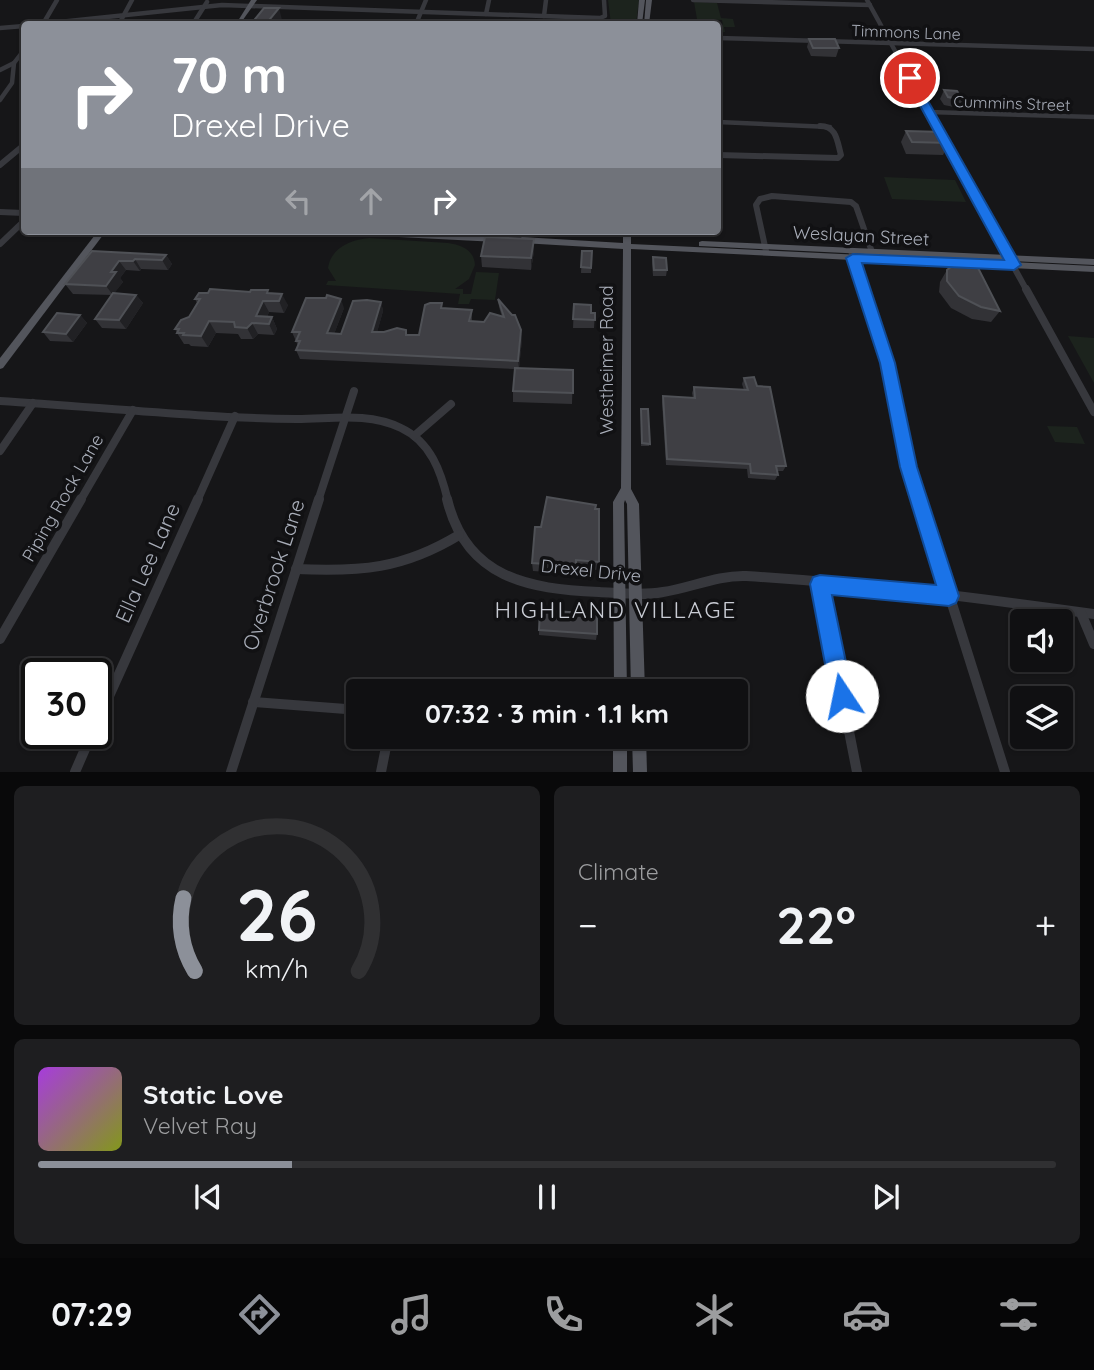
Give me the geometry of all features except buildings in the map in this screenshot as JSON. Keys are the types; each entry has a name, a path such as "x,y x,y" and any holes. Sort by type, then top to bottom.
{"main road":[{"path":"642,0 645,20"},
{"path":"645,20 649,0"},
{"path":"240,21 252,3"},
{"path":"0,365 99,235"},
{"name":"Weslayan Street","path":"533,235 626,239 766,251 1012,262 1094,262"},
{"name":"Westheimer Road","path":"626,239 626,489 633,503 638,679"},
{"name":"Weslayan Street","path":"852,255 872,252 1094,269"},
{"name":"Westheimer Road","path":"620,679 618,502 626,489"},
{"path":"620,749 620,772"},
{"path":"639,749 640,772"}],"street":[{"path":"44,21 57,0"},
{"path":"121,21 132,0"},
{"path":"196,21 209,0"},
{"path":"289,7 293,0"},
{"path":"354,9 359,0"},
{"path":"417,21 426,0"},
{"path":"485,14 489,0"},
{"path":"544,16 546,0"},
{"path":"69,21 252,3 289,7 604,17 604,0"},
{"path":"693,0 868,3 1094,412"},
{"path":"0,28 21,26"},
{"name":"Timmons Lane","path":"721,38 1094,49"},
{"path":"0,70 14,63 21,54"},
{"path":"0,100 10,90 15,78 14,63"},
{"name":"Cummins Street","path":"929,113 1094,117"},
{"path":"721,122 828,126 834,131 841,155 838,158 721,155"},
{"path":"0,165 21,148"},
{"path":"766,251 756,205 766,197 818,198 853,203 872,252"},
{"path":"0,212 21,213"},
{"path":"0,244 21,224"},
{"path":"852,255 888,363 908,467 1005,772"},
{"name":"Overbrook Lane","path":"231,772 354,391"},
{"name":"Drexel Drive","path":"0,401 235,416 298,419 346,415 381,420 414,436 437,466 451,520 459,535 485,564 516,578 554,588 636,594 667,593 732,577 949,596 1094,614"},
{"path":"0,451 33,403"},
{"path":"414,436 451,404"},
{"name":"Piping Rock Lane","path":"0,639 133,410"},
{"name":"Ella Lee Lane","path":"112,689 235,416"},
{"path":"296,569 383,569 421,558 459,535"},
{"path":"820,584 857,772"},
{"path":"1081,614 1094,643"},
{"path":"253,702 346,709"},
{"path":"75,772 85,749"},
{"path":"381,772 386,749"}],"shaded area":[{"path":"608,0 639,0 636,21 611,21"},
{"path":"694,2 717,3 721,18 733,19 735,27 724,27 725,32 721,33 722,20 697,19"},
{"path":"884,177 955,180 966,202 892,199"},
{"path":"369,238 448,243 462,247 470,252 475,265 469,279 455,289 463,289 463,294 471,294 476,272 499,273 495,300 471,299 469,304 458,304 460,294 326,285 328,281 336,281 328,268 337,250 348,243"},
{"path":"1068,336 1094,338 1094,383"},
{"path":"1047,426 1077,427 1085,444 1055,442"}],"district":[{"name":"HIGHLAND VILLAGE","path":"616,610"}],"route":[{"path":"842,696 820,584 949,596 908,467 888,363 853,258 1014,265 910,78"}]}
